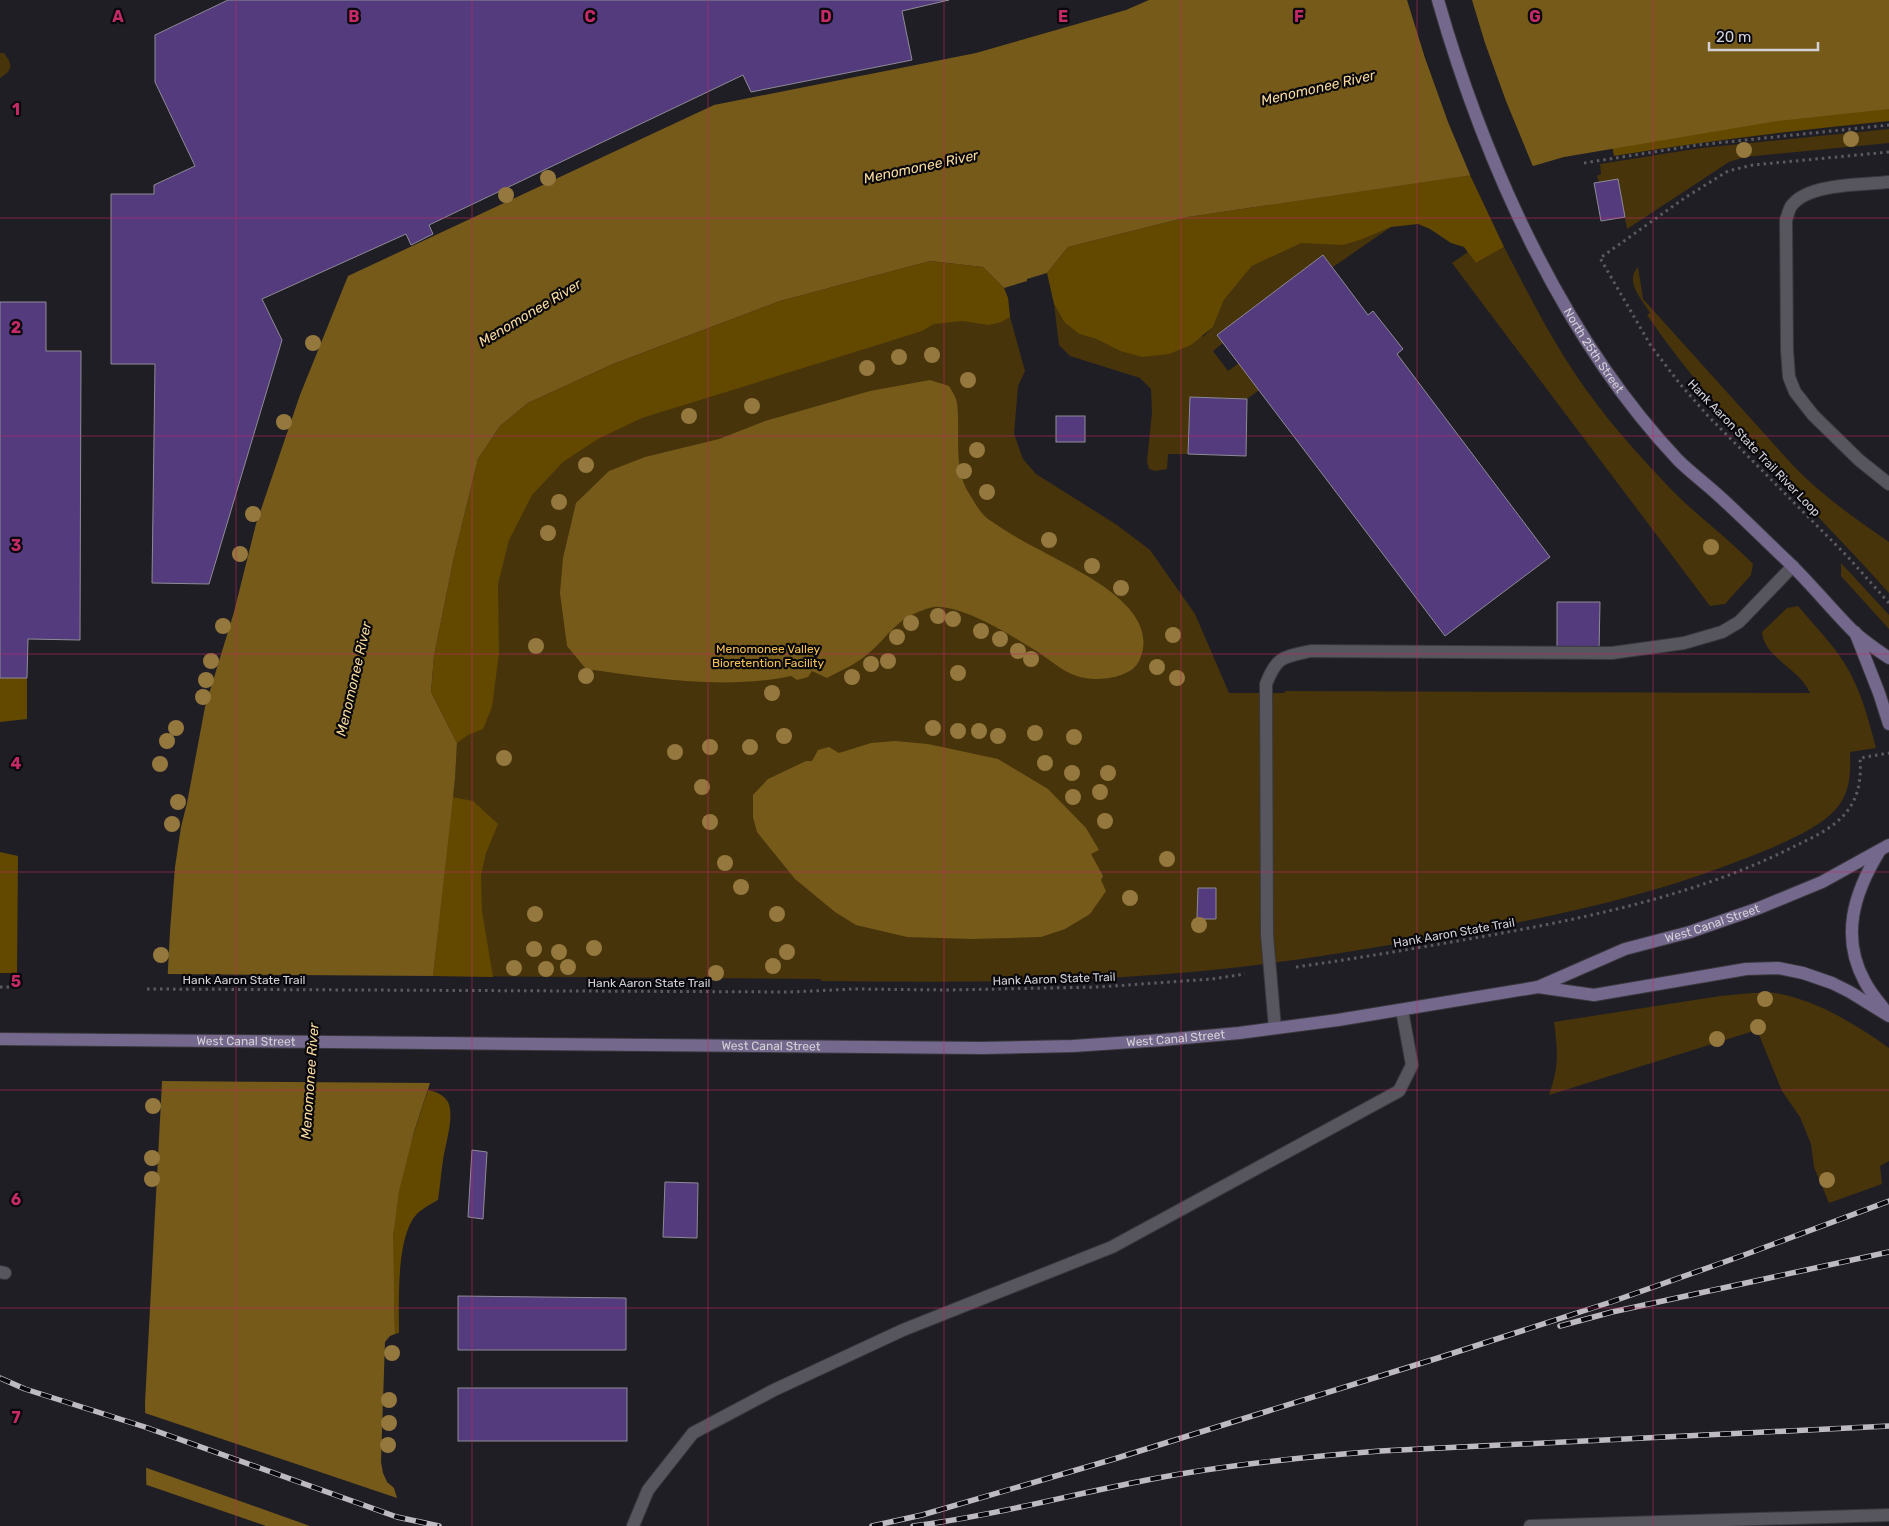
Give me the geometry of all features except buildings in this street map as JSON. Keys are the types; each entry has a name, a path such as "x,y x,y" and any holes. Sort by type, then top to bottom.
{"street":[{"name":"North 25th Street","path":"1438,0 1455,58 1495,164 1526,232 1553,284 1581,331 1640,416 1679,460 1793,566 1855,632 1889,658"},
{"name":"North 25th Street","path":"1855,632 1880,693 1889,724"},
{"name":"West Canal Street","path":"0,1039 982,1048 1073,1046 1162,1040 1276,1028 1402,1010 1538,987 1625,949 1690,932 1760,908 1822,882 1885,848"},
{"path":"1885,848 1867,872 1858,892 1852,914 1852,937 1855,960 1865,982 1889,1015"},
{"name":"West Canal Street","path":"1538,987 1594,995 1746,969 1778,968 1832,983 1889,1015"}],"lane":[{"path":"1889,182 1828,188 1807,194 1791,205 1786,220 1787,350 1789,376 1795,392 1813,414 1852,453 1889,484"},
{"path":"1276,1028 1269,971 1266,902 1266,684 1272,669 1284,657 1311,651 1612,653 1684,643 1722,632 1739,622 1793,566"},
{"path":"634,1526 648,1490 693,1433 774,1390 903,1330 1112,1247 1399,1091 1412,1065 1402,1010"},
{"path":"1530,1526 1889,1515"}],"path":[{"path":"1584,163 1698,145 1889,125"},
{"name":"Hank Aaron State Trail River Loop","path":"1889,152 1753,165 1728,171 1686,197 1600,258 1651,346 1680,384 1752,462 1847,556 1889,603"},
{"name":"Hank Aaron State Trail","path":"147,989 790,992 854,989 948,990 1099,987 1212,979 1384,954 1543,926 1665,896 1762,863 1827,830 1843,816 1853,803 1859,784 1860,758 1889,753"},
{"path":"0,987 17,987"}],"green space":[{"path":"0,53 4,53 10,67 0,78"},
{"path":"1889,129 1889,143 1745,157 1729,162 1627,229 1618,179 1599,182 1597,176 1601,174 1600,164 1701,148"},
{"path":"1391,227 1333,267 1323,255 1217,335 1223,343 1213,351 1228,371 1239,363 1259,390 1247,399 1190,397 1188,454 1168,454 1167,469 1155,471 1149,469 1147,462 1152,412 1151,389 1140,378 1070,356 1059,345 1054,304 1064,322 1079,334 1096,339 1120,351 1204,336 1213,327 1224,300 1252,266 1302,243 1363,239"},
{"path":"1504,247 1555,341 1599,407 1676,495 1753,564 1751,575 1725,604 1710,606 1452,263 1468,252 1476,263"},
{"path":"1638,267 1643,299 1788,460 1824,494 1889,542 1889,593 1763,458 1702,388 1674,352 1647,315 1650,313 1636,290 1633,279"},
{"name":"Menomonee Valley Bioretention Facility","path":"1004,288 1025,371 1018,386 1014,434 1023,459 1036,474 1117,525 1150,550 1195,614 1229,693 1285,693 1285,691 1810,693 1799,677 1769,649 1764,641 1762,632 1787,608 1798,606 1823,634 1851,674 1864,704 1876,748 1850,752 1850,775 1847,789 1841,803 1828,817 1807,831 1749,857 1664,887 1577,910 1489,928 1339,953 1184,973 1029,981 821,981 821,979 433,976 455,778 457,743 434,656 478,459"},
{"path":"1841,563 1889,615 1889,629 1841,576"},
{"path":"1775,993 1791,996 1821,1007 1863,1030 1889,1048 1889,1161 1880,1166 1882,1184 1829,1203 1814,1167 1811,1144 1800,1117 1782,1091 1757,1030 1549,1095 1555,1076 1557,1059 1554,1022 1720,996"}],"shaded area":[{"path":"1889,83 1889,121 1751,136 1614,156 1611,140"},
{"path":"1470,175 1504,247 1476,263 1464,247 1451,243 1430,229 1418,224 1391,227 1343,245 1302,243 1252,266 1224,300 1213,327 1191,345 1169,354 1142,357 1120,351 1096,339 1079,334 1064,322 1054,304 1047,273 1068,247 1188,217"},
{"path":"930,261 983,267 1004,288 1008,298 1010,317 989,325 962,321 934,324 922,331 642,418 598,439 563,462 532,495 509,540 498,584 499,653 492,707 483,729 468,735 457,743 431,692 434,656 454,557 478,459 500,426 528,403 613,364 780,301"},
{"path":"0,678 27,678 27,719 0,722"},
{"path":"452,797 473,801 498,824 486,853 481,875 482,911 493,977 433,976"},
{"path":"0,852 18,856 17,973 0,973"},
{"path":"428,1090 442,1095 448,1102 450,1123 438,1200 416,1215 405,1239 400,1271 399,1333 395,1334 394,1219 405,1163"}],"water":[{"name":"Menomonee River","path":"1149,0 1889,0 1889,109 1777,121 1564,157 1533,166 1188,217 1068,247 1047,273 1004,288 983,267 930,261 780,301 613,364 528,403 500,426 478,459 454,557 434,656 431,692 457,743 455,779 433,976 430,1083 414,1132 399,1191 393,1237 395,1334 390,1336 385,1342 381,1462 387,1482 394,1488 397,1498 397,1526 147,1526 145,1403 170,931 175,867 181,827 205,707 234,612 256,524 300,395 348,276 714,105 976,53 1126,10"},
{"path":"930,380 949,386 956,399 961,474 964,485 978,508 985,517 994,523 1093,579 1127,606 1139,622 1143,640 1140,659 1133,669 1121,675 1108,678 1079,677 1071,674 990,624 963,612 937,607 923,610 905,619 892,629 864,657 827,678 812,671 808,677 797,680 791,676 740,682 689,681 637,676 586,669 567,646 560,593 563,558 576,503 609,471 645,457 719,439 765,421 870,391"},
{"path":"895,741 928,744 998,759 1048,789 1086,828 1099,850 1091,854 1103,876 1101,880 1106,891 1090,914 1065,929 1041,937 973,939 907,937 856,925 835,912 795,879 757,832 753,817 753,795 768,779 806,761 812,761 818,750 829,747 839,753 871,743"}],"pier":[{"path":"1407,0 1472,0 1506,101 1534,169 1471,177 1448,122"},
{"path":"165,974 436,976 432,1083 159,1081"},
{"path":"145,1357 145,1413 397,1498 397,1526 310,1526 144,1467 144,1484 266,1526 145,1526 142,1403"}],"railway":[{"path":"872,1526 922,1515 1114,1459 1438,1358 1611,1302 1889,1201"},
{"path":"1560,1326 1612,1312 1889,1252"},
{"path":"0,1378 25,1389 145,1427 397,1517 439,1526"},
{"path":"913,1526 1001,1511 1176,1475 1292,1459 1380,1451 1889,1426"}]}
